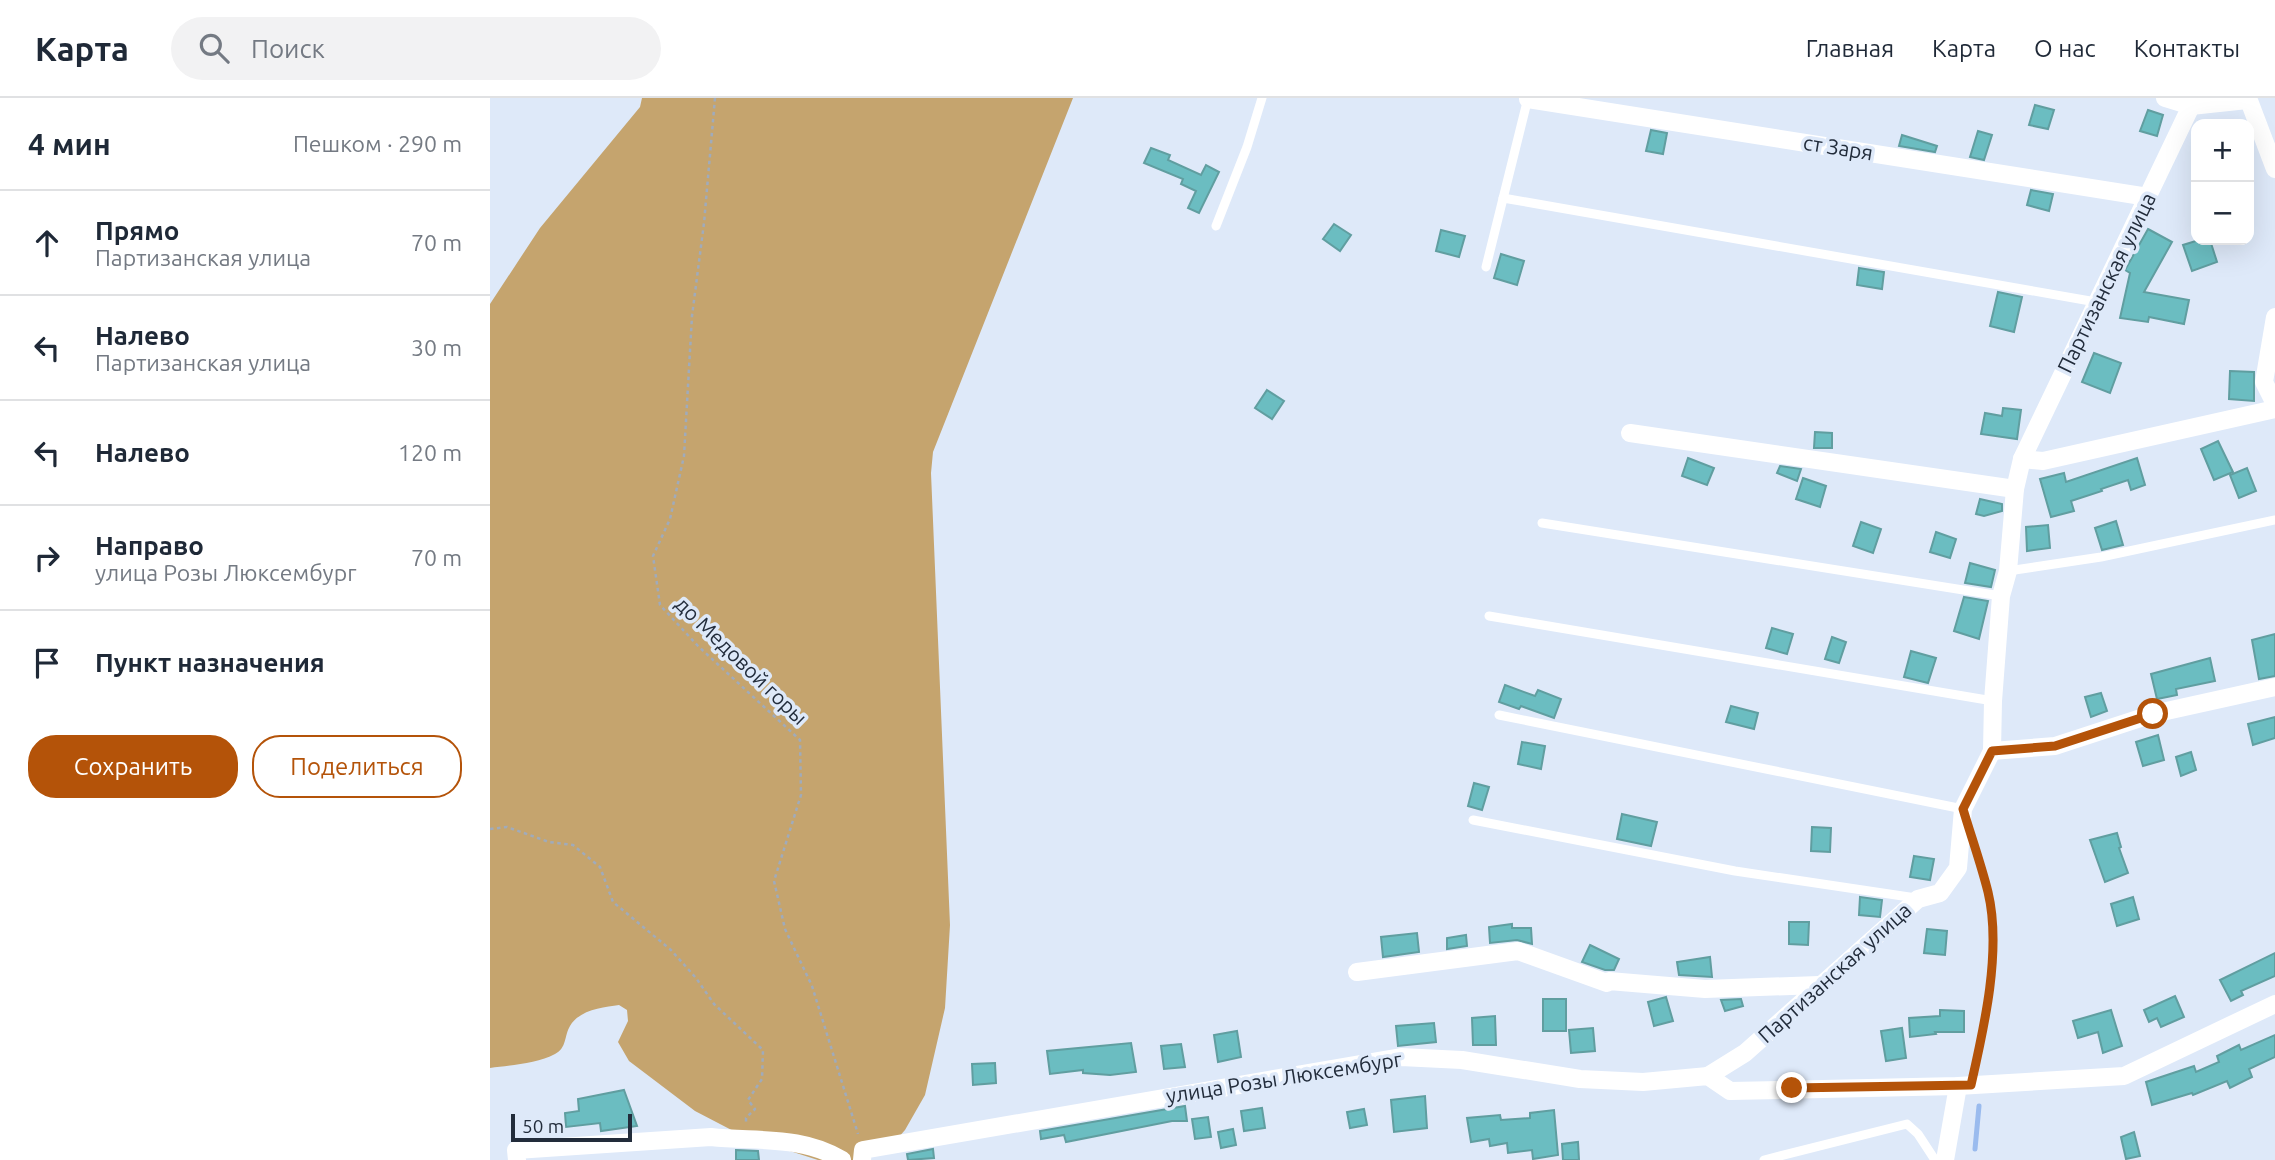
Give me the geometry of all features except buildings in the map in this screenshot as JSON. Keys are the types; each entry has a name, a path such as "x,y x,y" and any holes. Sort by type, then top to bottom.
{"street":[{"path":"2165,98 2191,106 2248,99 2275,169"},
{"name":"ст Заря","path":"1528,99 2148,197"},
{"name":"Партизанская улица","path":"1708,1076 1745,1053 1918,899 1940,893 1958,868 1963,809 1992,751 2001,596 2008,571 2015,489 2022,459 2191,106"},
{"path":"2022,459 2043,461 2275,407 2264,382 2275,317"},
{"path":"1630,433 2015,489"},
{"path":"1992,751 2055,746 2153,714 2275,687"},
{"path":"1357,972 1518,951 1607,983 1609,981 1705,989 1819,985"},
{"path":"1708,1076 1730,1091 1965,1086 2123,1076 2275,1004"},
{"name":"улица Розы Люксембург","path":"862,1155 1401,1057 1462,1060 1580,1079 1643,1082 1708,1076"},
{"path":"1945,1160 1965,1086"},
{"path":"517,1160 516,1150 711,1137 768,1139 814,1146 842,1160"}],"lane":[{"path":"1216,226 1247,146 1262,98"},
{"path":"1486,267 1528,99"},
{"path":"1503,198 2096,302"},
{"path":"2008,571 2101,558 2275,520"},
{"path":"1542,523 2001,596"},
{"path":"1489,616 1993,701"},
{"path":"1499,715 1963,809"},
{"path":"1473,820 1735,872 1918,899"},
{"path":"1764,1160 1907,1124 1919,1134 1935,1160"}],"path":[{"name":"до Медовой горы","path":"715,98 704,223 692,316 684,456 670,519 653,556 658,592 660,604 698,646 800,740 801,795 774,881 785,929 812,986 862,1155"},
{"path":"490,829 507,827 549,842 573,845 600,867 613,902 671,950 696,978 714,1004 763,1050 762,1079 748,1100 755,1109 746,1118 747,1130 768,1139"},
{"path":"1965,1086 1988,1008 1992,960 1988,893 1974,846"}],"shaded area":[{"path":"642,98 1073,98 933,452 931,473 950,925 945,1008 925,1095 905,1130 891,1146 860,1160 818,1160 743,1136 695,1111 629,1061 618,1042 628,1021 627,1010 619,1005 592,1010 579,1016 570,1026 562,1048 555,1054 532,1062 490,1068 490,304 540,228 640,107"}],"waterway":[{"path":"1975,1149 1979,1106"}],"route":[{"path":"1792,1088 1971,1085 1988,1008 1992,960 1991,911 1963,809 1992,751 2055,746 2153,714"}]}
